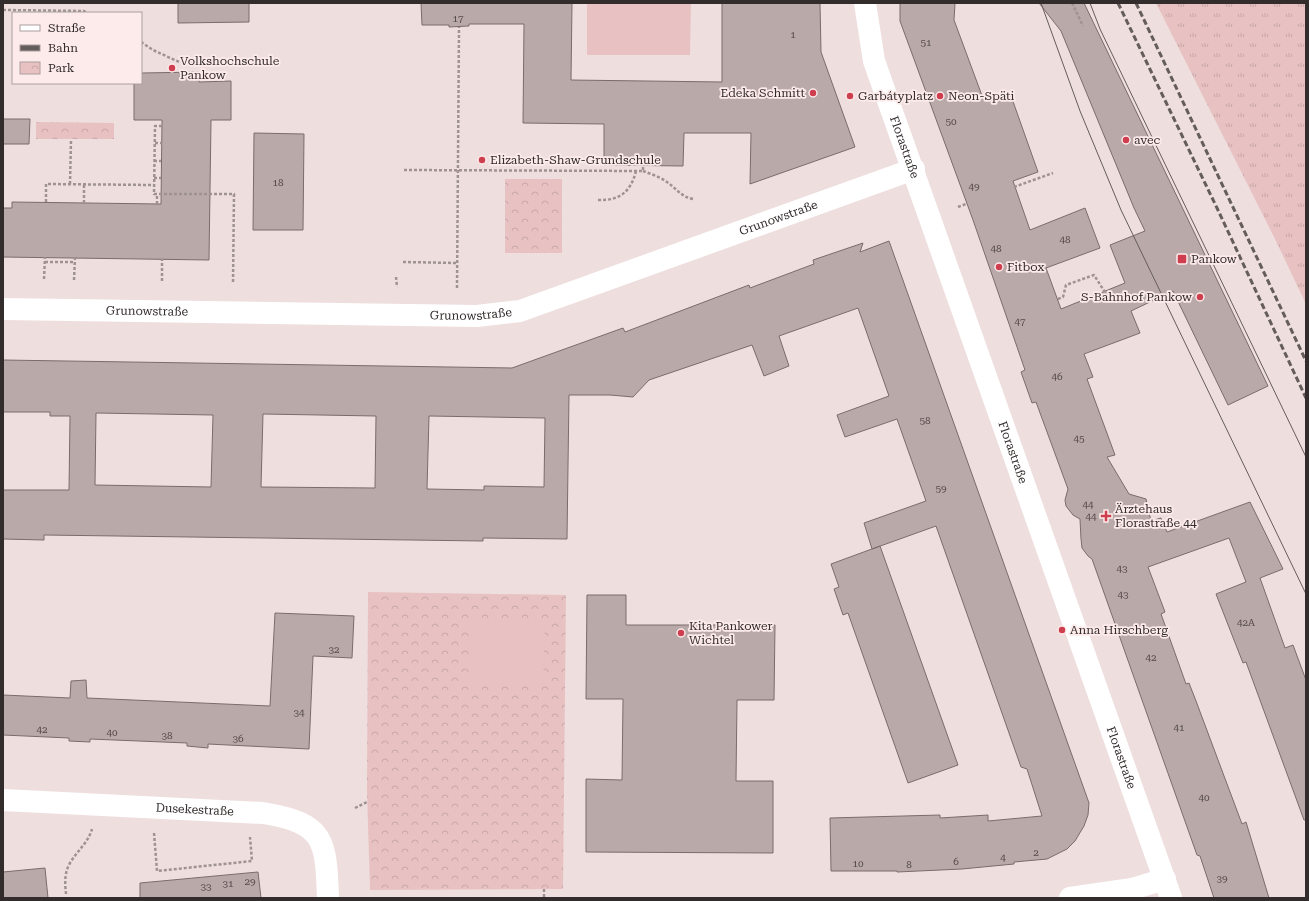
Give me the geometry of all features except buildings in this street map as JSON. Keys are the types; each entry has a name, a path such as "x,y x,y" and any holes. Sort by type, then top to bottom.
{"street":[{"name":"Florastraße","path":"865,3 874,61 914,169 1168,888"},
{"name":"Grunowstraße","path":"3,309 477,316 520,311 914,169"},
{"name":"Dusekestraße","path":"3,800 263,813 283,816 309,827 318,836 326,861 328,898"},
{"path":"1070,898 1121,891 1168,888"}],"path":[{"path":"1072,3 1083,26"},
{"path":"3,10 86,12"},
{"path":"457,288 459,27"},
{"path":"142,43 153,50 179,62 196,62"},
{"path":"157,204 157,194 154,194 155,126 162,126"},
{"path":"70,184 71,140"},
{"path":"155,143 162,143"},
{"path":"154,161 161,161"},
{"path":"643,165 643,171"},
{"path":"404,170 643,171 667,182 681,194 693,199"},
{"path":"598,200 608,200 619,197 629,187 635,178 636,171"},
{"path":"1014,187 1053,173"},
{"path":"154,178 161,178"},
{"path":"46,202 46,184 154,185"},
{"path":"84,184 84,203"},
{"path":"157,194 234,194 233,283"},
{"path":"958,207 966,204"},
{"path":"44,279 45,257"},
{"path":"74,258 74,280"},
{"path":"162,259 162,281"},
{"path":"45,262 74,262"},
{"path":"403,262 457,263"},
{"path":"1058,299 1063,297 1066,285 1094,275 1108,297"},
{"path":"396,277 396,287"},
{"path":"355,808 367,802"},
{"path":"66,894 65,882 70,863 86,843 91,834 93,825"},
{"path":"153,828 157,871 252,861 249,833"},
{"path":"544,888 544,896"}],"green space":[{"path":"587,3 691,3 690,55 587,55"},
{"path":"1156,3 1306,3 1306,304 1275,239"},
{"path":"36,122 114,123 114,139 36,139"},
{"path":"505,179 562,179 562,253 505,253"},
{"path":"368,592 566,595 563,889 370,890 367,791"},
{"path":"470,620 545,622 543,686 468,685"}],"tram line":[{"path":"1041,3 1080,111 1121,210 1306,594"},
{"path":"1090,3 1100,29 1306,457"}],"railway":[{"path":"1118,3 1217,208 1306,398"},
{"path":"1136,3 1306,361"}],"place":[{"name":"Volkshochschule Pankow","path":"172,68"},
{"name":"Edeka Schmitt","path":"813,93"},
{"name":"Garbátyplatz","path":"850,96"},
{"name":"Neon-Späti","path":"940,96"},
{"name":"avec","path":"1126,140"},
{"name":"Elizabeth-Shaw-Grundschule","path":"482,160"},
{"name":"Pankow","path":"1182,259"},
{"name":"Fitbox","path":"999,267"},
{"name":"S-Bahnhof Pankow","path":"1200,297"},
{"name":"Ärztehaus Florastraße 44","path":"1106,516"},
{"name":"Anna Hirschberg","path":"1062,630"},
{"name":"Kita Pankower Wichtel","path":"681,633"}]}
